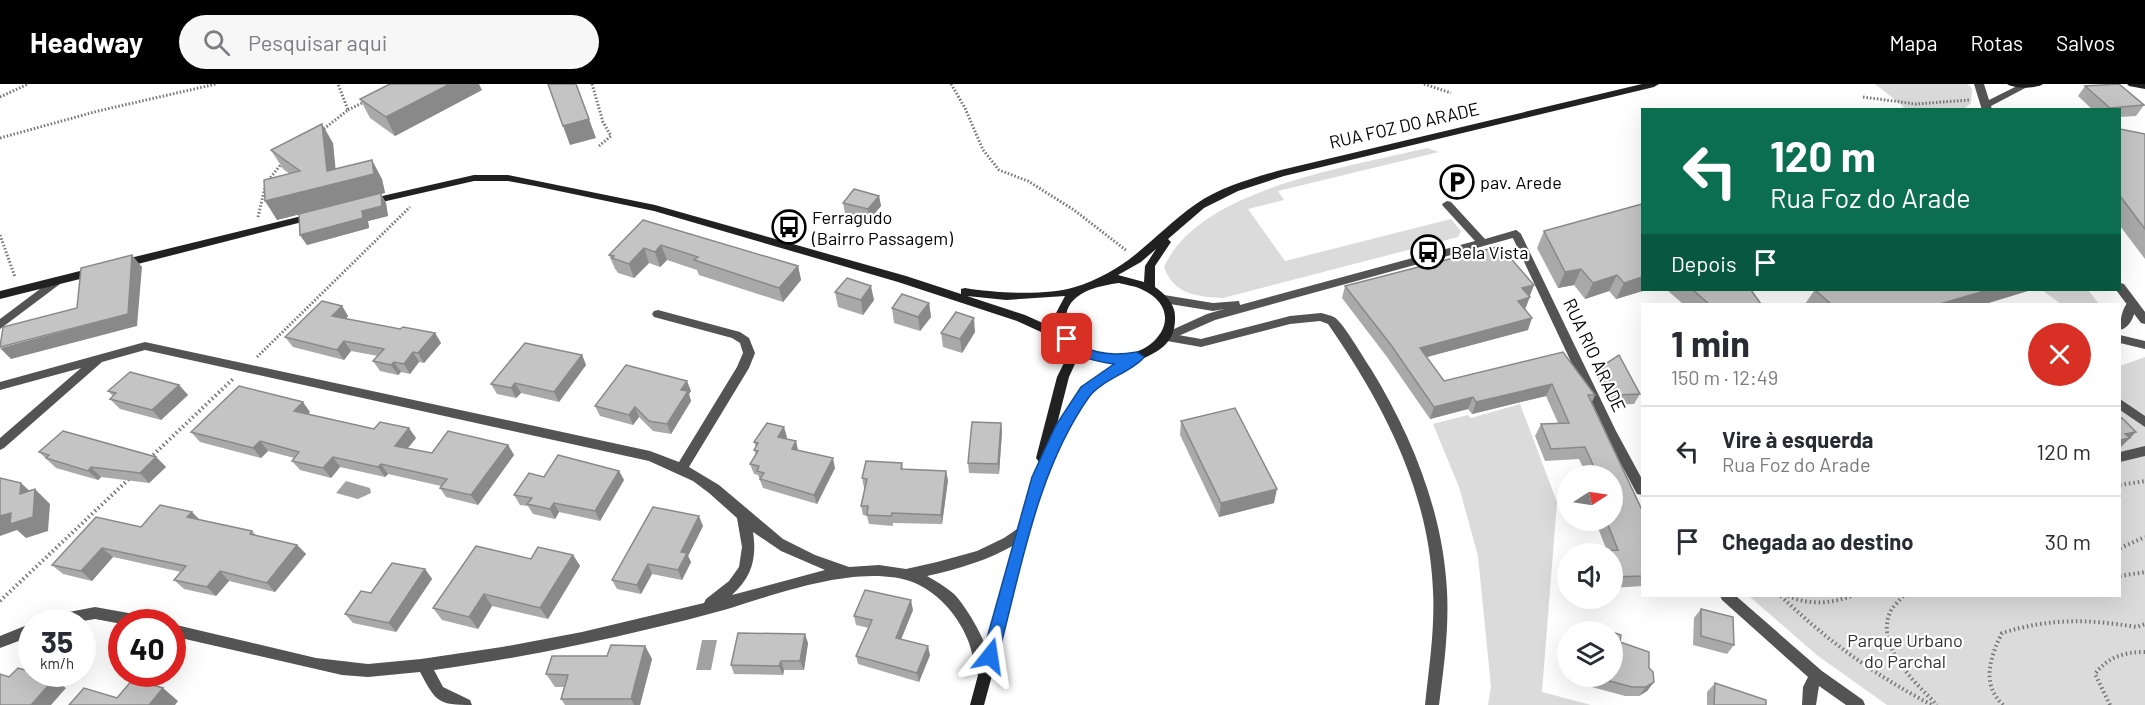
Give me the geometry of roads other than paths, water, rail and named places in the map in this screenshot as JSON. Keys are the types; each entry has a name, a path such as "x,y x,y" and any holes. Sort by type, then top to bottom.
{"street":[{"name":"RUA FOZ DO ARADE","path":"1102,280 1137,259 1200,206 1234,189 1281,173 1654,84"},
{"path":"1979,84 1985,104 2026,85"},
{"path":"2012,84 2038,84"},
{"path":"2132,84 2145,86"},
{"path":"354,206 474,178 508,178 535,183 655,208 902,279 1021,318 1089,355 1107,359 1137,357"},
{"path":"977,705 1022,532 1039,477 1061,428 1086,391 1113,371 1153,351 1167,337 1210,317 1483,243 1447,204"},
{"path":"0,295 321,214"},
{"name":"RUA FOZ DO ARADE","path":"1150,287 1150,266 1175,228"},
{"name":"RUA RIO ARADE","path":"1483,243 1516,234 1610,432 1641,488"},
{"name":"RUA FOZ DO ARADE","path":"902,279 985,297 1029,296 1074,291 1102,280 1127,280 1150,287 1164,299"},
{"path":"0,325 56,281"},
{"path":"2121,288 2145,320"},
{"path":"1072,344 1060,327 1059,314 1064,302 1074,291"},
{"path":"1164,299 1213,307 1278,298"},
{"path":"1164,299 1172,315 1172,324 1167,337"},
{"path":"2121,325 2126,321 2132,303"},
{"path":"658,314 736,336 745,341 749,353 743,369 682,468"},
{"path":"1167,337 1201,343 1290,320 1321,317 1332,321 1372,384 1405,444 1427,515 1439,578 1438,658 1432,705"},
{"path":"2121,339 2145,345"},
{"path":"1039,477 1044,448 1072,344"},
{"path":"0,386 145,346 650,456 682,468 721,495 744,518 778,542 815,562 845,571"},
{"path":"0,444 99,359"},
{"path":"2121,405 2145,422"},
{"path":"2121,457 2145,452"},
{"path":"703,609 735,586 748,564 750,543 744,518"},
{"path":"906,574 984,556 1005,546 1022,532"},
{"path":"186,633 340,670 378,670 424,665 566,642 703,609 845,571 878,570 906,574 923,580 938,589 955,605 972,627 982,656 985,676"},
{"path":"1728,597 1817,676 1858,705"},
{"path":"0,642 18,635"},
{"path":"424,665 438,692 465,705"},
{"path":"1809,705 1810,687 1817,676"}],"place":[{"name":"pav. Arede","path":"1457,182"},
{"name":"Ferragudo (Bairro Passagem)","path":"789,227"},
{"name":"Bela Vista","path":"1428,252"}],"park label":[{"name":"Parque Urbano do Parchal","path":"1905,650"}]}
